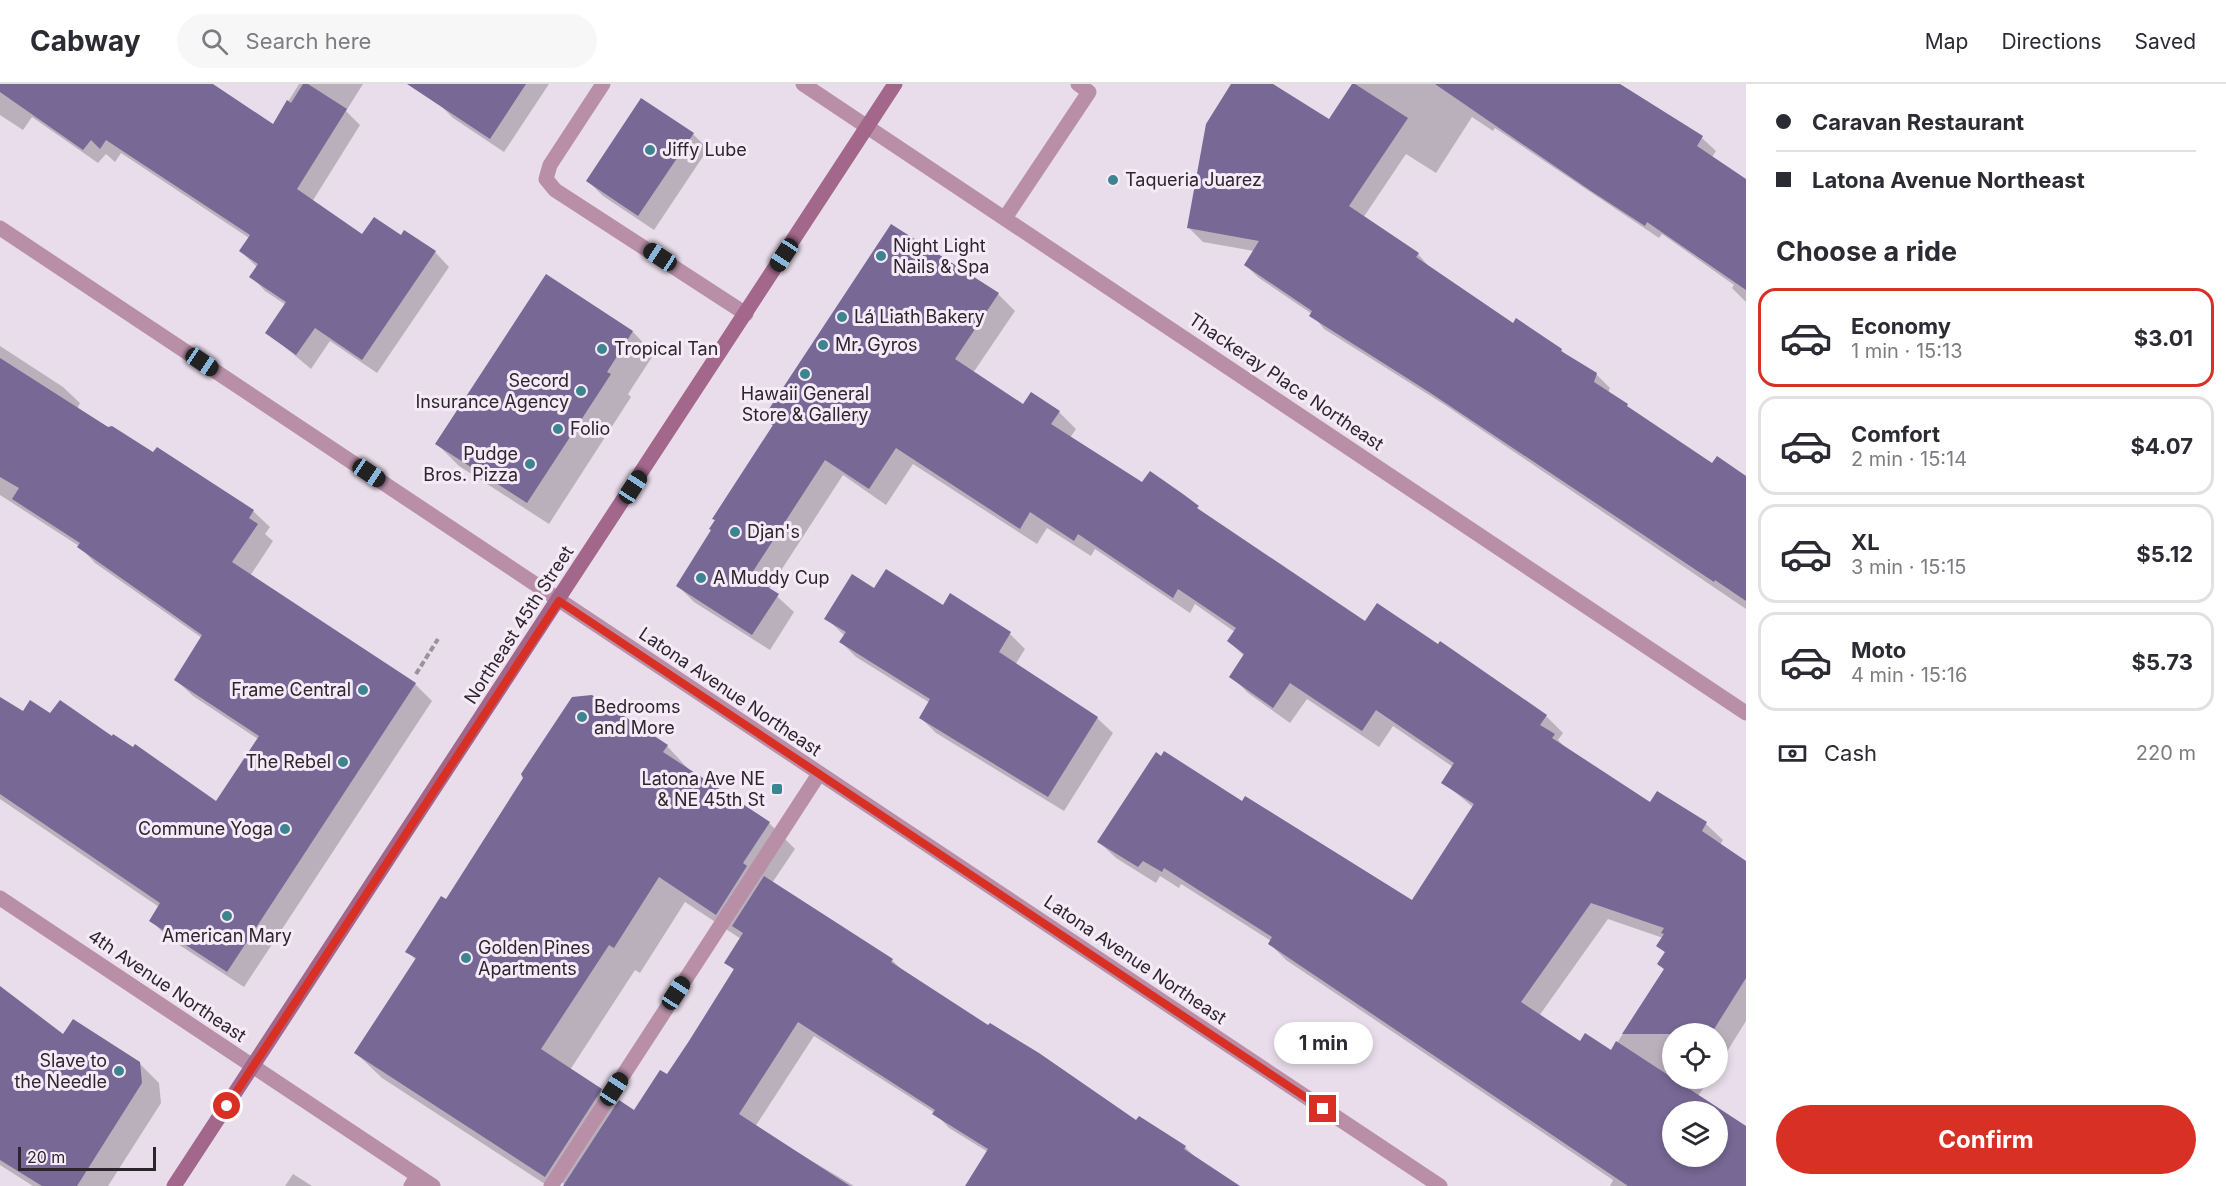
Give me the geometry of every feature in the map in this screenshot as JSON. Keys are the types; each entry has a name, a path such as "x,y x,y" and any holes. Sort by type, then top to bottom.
{"main road":[{"name":"Northeast 45th Street","path":"174,1186 559,601 895,84"}],"street":[{"path":"603,84 550,165 546,179 555,190 746,314"},
{"name":"Thackeray Place Northeast","path":"803,84 1746,713"},
{"path":"1005,218 1089,92 1078,84"},
{"name":"Latona Avenue Northeast","path":"0,228 1440,1186"},
{"path":"551,1186 819,774"},
{"name":"4th Avenue Northeast","path":"0,898 254,1067 414,1181 433,1186"}],"path":[{"path":"416,674 438,639"}],"building":[{"path":"0,84 213,84 273,124 287,100 291,103 303,84 308,84 347,109 297,189 362,234 374,217 401,235 404,230 436,251 362,360 315,328 296,355 265,333 286,302 249,277 258,264 239,251 250,235 106,140 100,149 91,140 83,150 0,92"},
{"path":"407,84 526,84 490,139"},
{"path":"1231,84 1273,84 1329,119 1352,84 1355,84 1408,118 1349,206 1419,253 1416,257 1513,323 1516,318 1562,349 1561,351 1597,373 1594,382 1628,404 1627,406 1712,463 1717,456 1746,476 1746,601 1429,392 1309,316 1312,311 1244,265 1259,241 1187,228 1206,124"},
{"path":"1435,84 1620,84 1703,136 1697,146 1746,179 1746,290 1647,222 1645,226 1591,191"},
{"name":"Jiffy Lube","path":"641,98 694,133 638,216 586,181"},
{"path":"891,224 999,293 955,359 1023,404 1031,392 1060,411 1051,424 1142,482 1150,471 1199,506 1197,508 1365,621 1377,603 1438,644 1440,641 1547,715 1540,725 1555,734 1552,738 1650,802 1657,791 1707,822 1702,831 1746,861 1746,978 1718,1023 1662,1023 1662,1034 1622,1034 1664,969 1657,964 1665,952 1656,946 1664,934 1661,933 1664,928 1591,903 1521,1002 1580,1041 1585,1033 1611,1050 1616,1041 1662,1071 1662,1089 1689,1089 1708,1101 1662,1101 1662,1167 1728,1167 1728,1114 1746,1126 1746,1186 1628,1186 1268,944 1272,937 1164,868 1162,872 1143,861 1138,867 1097,842 1156,752 1161,756 1164,751 1242,801 1245,796 1412,900 1474,804 1441,783 1454,763 1376,710 1362,731 1290,683 1273,708 1229,677 1244,654 1227,641 1236,628 1178,589 1173,598 1078,534 1074,541 1030,512 1020,529 896,448 869,489 825,460 750,576 779,594 752,635 676,586 711,530 709,529 715,520 712,519 773,425 763,418"},
{"path":"546,274 633,331 607,372 611,374 527,503 435,444"},
{"path":"0,358 108,427 112,426 153,452 157,447 254,510 249,518 258,524 232,562 416,683 227,972 149,921 160,903 0,794 0,697 23,711 30,700 50,713 60,700 112,736 113,734 133,747 135,744 216,801 259,736 174,680 202,635 77,547 80,543 12,499 19,488 0,477"},
{"path":"886,569 943,605 950,593 1011,632 999,652 1098,717 1048,797 919,718 930,699 839,642 846,632 824,619 852,574 874,588"},
{"path":"592,695 668,745 663,752 770,822 743,863 747,866 716,915 659,877 614,948 609,945 541,1049 602,1089 545,1177 354,1053 416,958 405,952 441,896 446,899 523,778 521,774 572,697"},
{"path":"764,876 893,959 891,962 988,1025 990,1023 1039,1053 1136,1120 1139,1116 1186,1146 1184,1149 1240,1186 965,1186 988,1149 932,1114 935,1110 798,1022 739,1114 850,1186 563,1186 619,1100 634,1110 660,1070 667,1074 689,1041 734,969 724,963 743,933 732,926"},
{"path":"0,986 63,1034 73,1019 140,1062 142,1083 77,1186 42,1186 0,1160"}],"place":[{"name":"Jiffy Lube","path":"650,150"},
{"name":"Taqueria Juarez","path":"1113,180"},
{"name":"Night Light Nails & Spa","path":"881,256"},
{"name":"Lá Liath Bakery","path":"842,317"},
{"name":"Mr. Gyros","path":"823,345"},
{"name":"Tropical Tan","path":"602,349"},
{"name":"Hawaii General Store & Gallery","path":"805,374"},
{"name":"Secord Insurance Agency","path":"581,391"},
{"name":"Folio","path":"558,429"},
{"name":"Pudge Bros. Pizza","path":"530,464"},
{"name":"Djan's","path":"735,532"},
{"name":"A Muddy Cup","path":"701,578"},
{"name":"Frame Central","path":"363,690"},
{"name":"Bedrooms and More","path":"582,717"},
{"name":"The Rebel","path":"343,762"},
{"name":"Latona Ave NE & NE 45th St","path":"777,789"},
{"name":"Commune Yoga","path":"285,829"},
{"name":"American Mary","path":"227,916"},
{"name":"Golden Pines Apartments","path":"466,958"},
{"name":"Slave to the Needle","path":"119,1071"}],"route":[{"path":"227,1106 559,601 1323,1109"}]}
